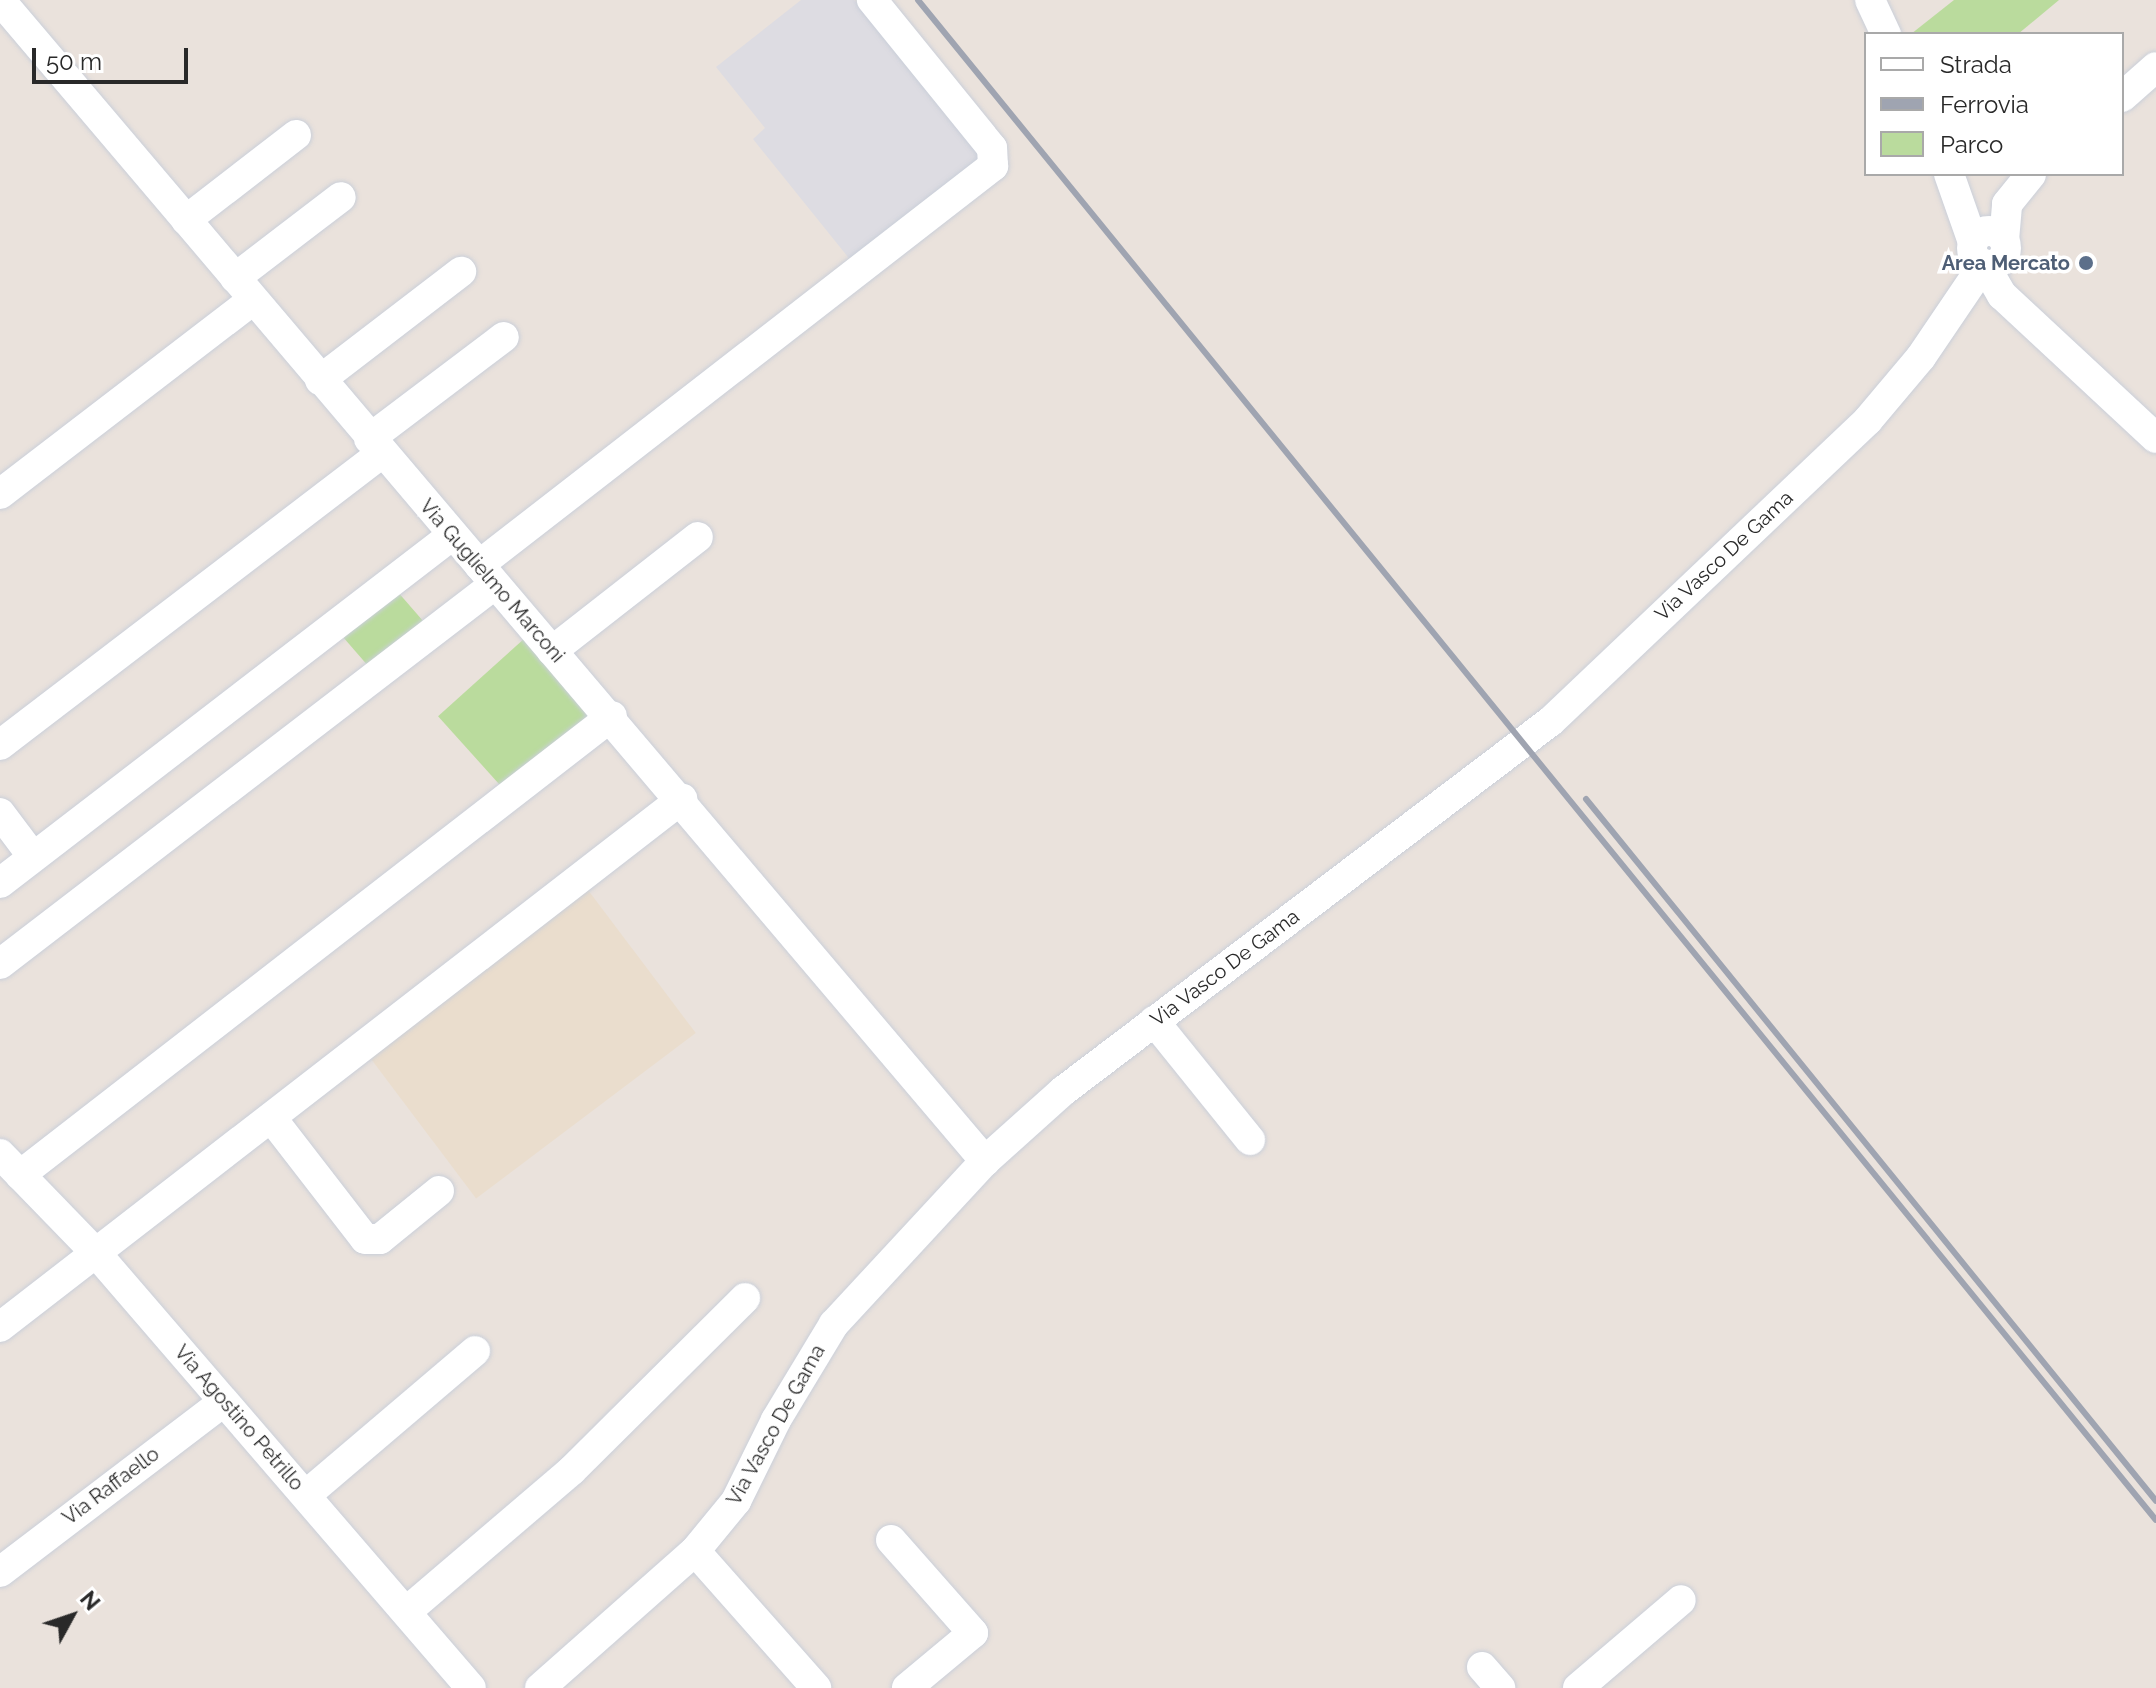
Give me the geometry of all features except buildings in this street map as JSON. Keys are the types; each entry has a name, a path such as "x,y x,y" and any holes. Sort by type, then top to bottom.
{"street":[{"name":"Via Guglielmo Marconi","path":"0,0 451,536 612,716 985,1161"},
{"path":"0,964 993,166 992,148 872,0"},
{"path":"1870,0 1885,32"},
{"path":"2124,95 2156,67"},
{"path":"186,220 296,135"},
{"path":"1955,187 1996,229 2008,292 2016,307 2156,438"},
{"path":"0,494 244,289 341,197"},
{"name":"Via Vasco De Gama","path":"540,1688 695,1551 736,1501 776,1420 834,1324 985,1161 1063,1091 1551,721 1868,420 1921,357 1962,292 1996,229"},
{"path":"320,380 461,272"},
{"path":"0,745 376,446 504,337"},
{"path":"0,883 451,536"},
{"path":"552,651 698,537"},
{"path":"10,1164 612,716"},
{"path":"0,1327 273,1120 682,799"},
{"path":"0,813 33,857"},
{"path":"1154,1021 1250,1140"},
{"path":"273,1120 365,1239 380,1239 439,1191"},
{"name":"Via Agostino Petrillo","path":"10,1164 96,1253 471,1688"},
{"path":"406,1612 572,1470 745,1298"},
{"path":"306,1495 475,1351"},
{"name":"Via Raffaello","path":"0,1572 223,1402"},
{"path":"891,1540 973,1633 907,1688"},
{"path":"695,1551 816,1688"},
{"path":"1578,1688 1681,1600"}],"shaded area":[{"path":"801,0 854,0 983,155 856,267 753,139 765,128 716,67"},
{"path":"585,886 696,1033 476,1198 365,1051"}],"green space":[{"path":"1954,0 2059,0 2020,32 1914,32"},
{"path":"397,591 428,627 375,674 343,638"},
{"path":"525,638 599,720 512,798 438,716"}],"railway":[{"path":"918,0 2156,1520"},
{"path":"1586,799 2156,1501"}],"place":[{"name":"Area Mercato","path":"2086,263"}]}
